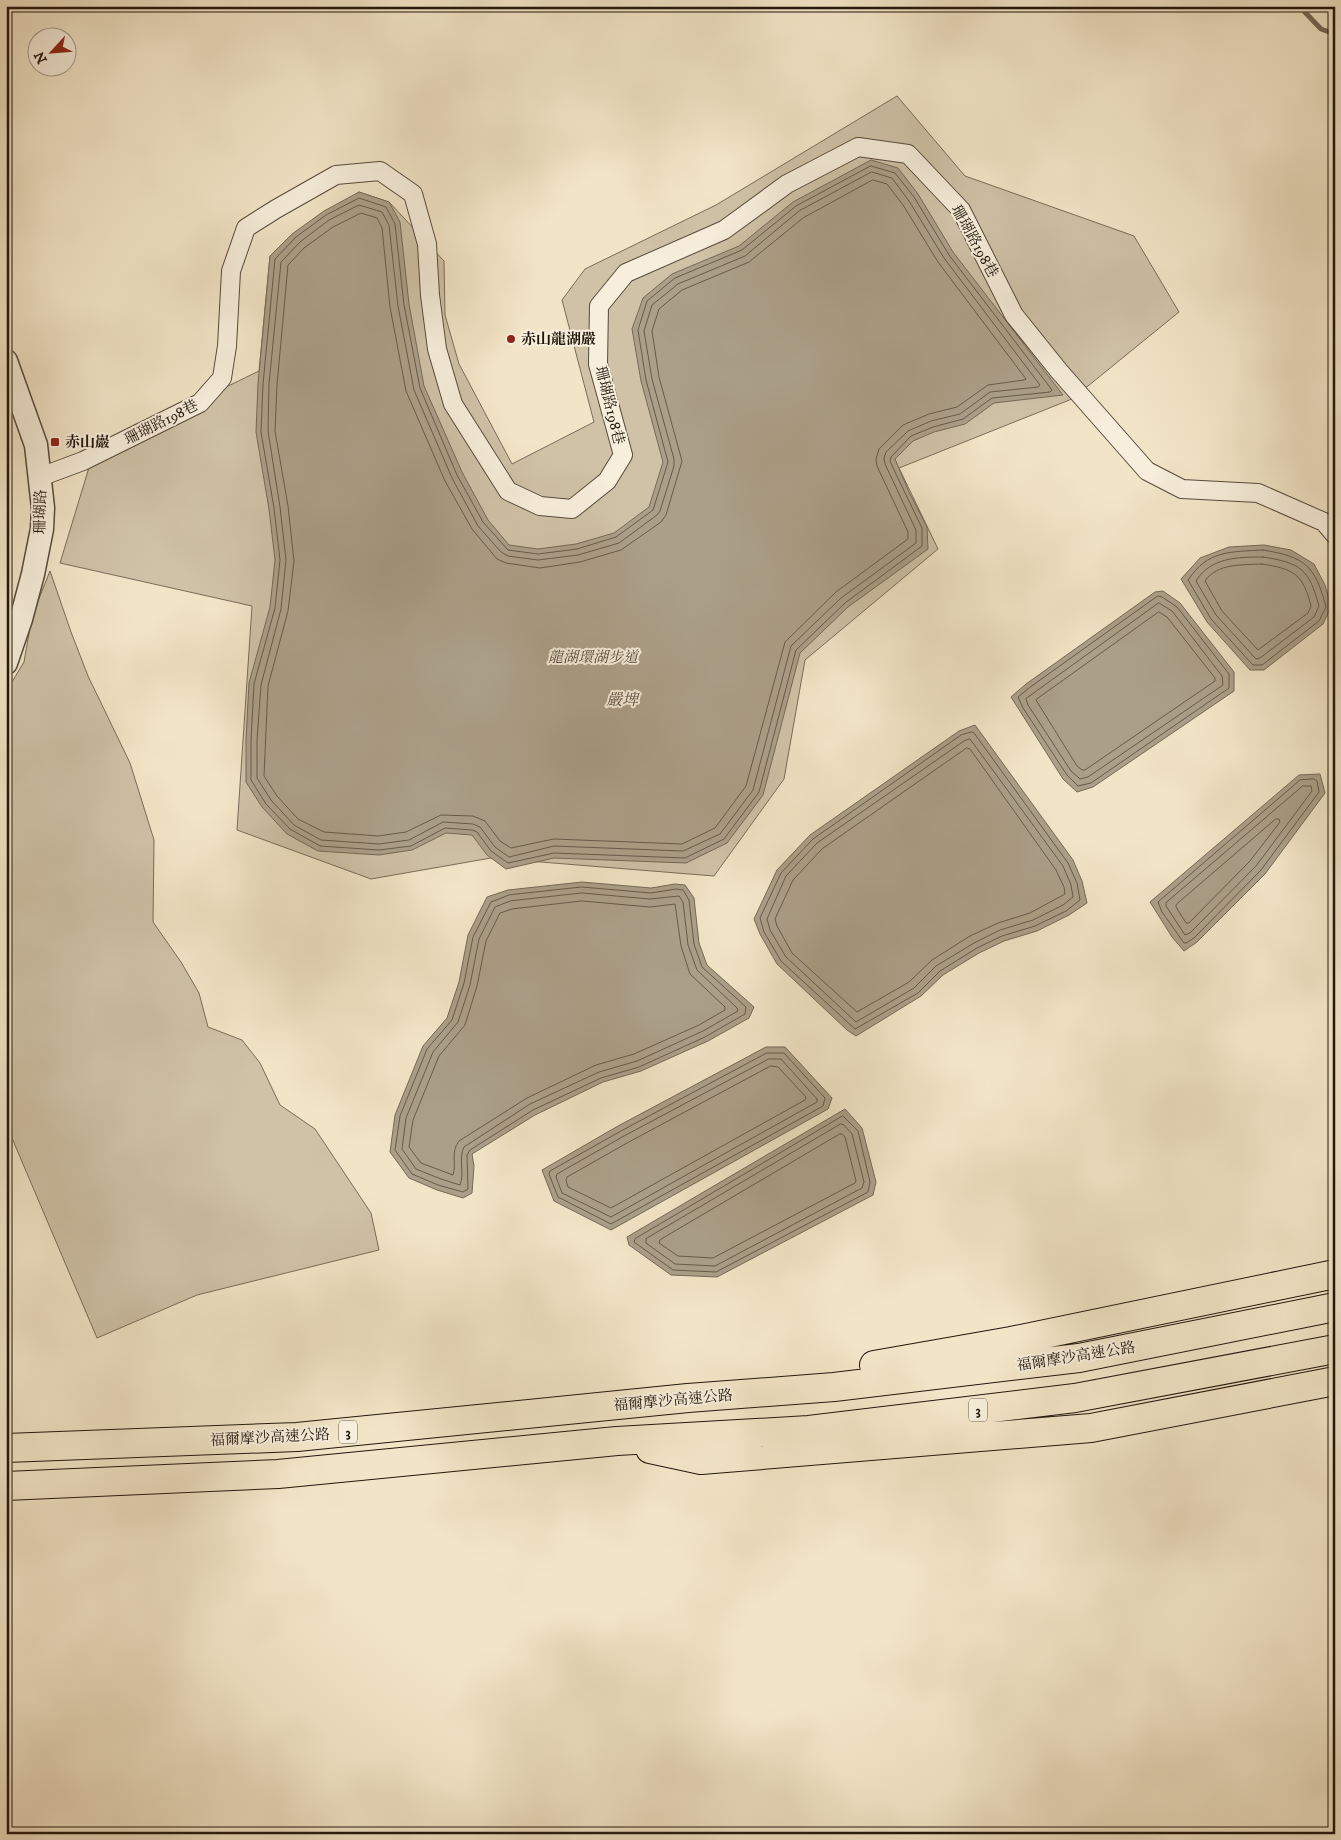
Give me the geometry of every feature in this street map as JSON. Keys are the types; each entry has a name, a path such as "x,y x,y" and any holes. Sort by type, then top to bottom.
{"highway":[{"path":"688,1398 782,1377 882,1364 1010,1341 1335,1274"},
{"name":"福爾摩沙高速公路","path":"6,1448 297,1437 688,1398 834,1387 1079,1358 1335,1307"},
{"name":"3","path":"6,1486 278,1474 617,1441 809,1430 1075,1398 1335,1349"},
{"path":"617,1441 701,1460 1082,1429 1335,1381"}],"street":[{"name":"珊瑚路198巷","path":"40,477 83,460 200,404 222,378 226,346 230,271 246,228 336,175 380,171 413,194 427,244 430,295 437,349 453,404 508,491 540,506 572,509 606,481 623,455 598,364 600,306 626,273 724,230 787,184 858,147 908,154 961,210 1014,315 1059,370 1148,471 1182,489 1258,492 1324,522 1335,535"},
{"name":"珊瑚路","path":"6,361 32,429 36,445 43,508 42,530 22,619 6,663"}],"green space":[{"name":"嚴埤","path":"897,96 965,176 1134,236 1179,312 1072,399 899,468 938,549 805,660 784,779 714,876 491,858 371,879 237,830 252,606 60,563 94,451 259,371 270,256 359,192 389,202 444,261 445,315 459,364 512,464 594,422 562,300 585,269 716,205"},
{"path":"50,571 88,676 130,763 154,840 153,922 181,962 199,993 208,1027 242,1040 260,1063 280,1105 315,1129 371,1213 379,1250 197,1295 97,1338 6,1124 6,692 24,662 32,616"}],"water":[{"name":"嚴埤","path":"871,160 898,168 918,194 953,252 1063,395 994,403 965,424 934,432 913,441 895,459 927,527 928,549 848,607 800,653 763,795 727,843 686,863 554,858 506,869 487,855 472,835 446,833 412,850 379,855 318,851 287,834 262,807 246,782 249,683 270,607 275,560 269,509 256,432 258,384 270,256 292,234 324,211 359,192 389,202 400,222 409,304 424,386 462,472 488,520 509,545 538,549 576,544 614,533 649,507 663,462 641,381 632,329 643,298 672,274 739,246 793,202"},
{"path":"1264,545 1291,550 1314,564 1325,585 1331,607 1323,624 1264,670 1250,670 1207,622 1181,579 1200,558 1229,547"},
{"path":"1163,591 1180,603 1234,672 1234,691 1093,787 1077,792 1063,779 1011,697 1026,684 1155,592"},
{"path":"975,725 1073,860 1082,881 1087,903 1069,915 1037,931 1004,941 979,953 943,975 921,996 856,1036 847,1030 777,964 754,919 777,870 810,835 959,731"},
{"path":"1320,774 1325,793 1265,874 1197,942 1184,951 1172,937 1150,902 1299,775"},
{"path":"582,882 651,888 675,884 685,885 694,898 699,943 707,965 754,1007 749,1018 708,1041 641,1071 603,1082 535,1115 472,1154 474,1166 472,1193 463,1198 437,1190 409,1178 390,1152 395,1115 423,1046 447,1018 459,982 468,935 487,897 508,890"},
{"path":"766,1047 785,1047 832,1098 828,1109 611,1230 554,1201 542,1170 618,1126"},
{"path":"845,1109 862,1128 876,1182 873,1195 717,1277 671,1275 629,1245 627,1237"}],"waterway":[{"path":"1299,6 1321,29 1335,34"}],"place":[{"name":"赤山龍湖嚴","path":"511,339"},
{"name":"赤山巖","path":"55,442"}],"park label":[{"name":"龍湖環湖步道","path":"593,657"}]}
